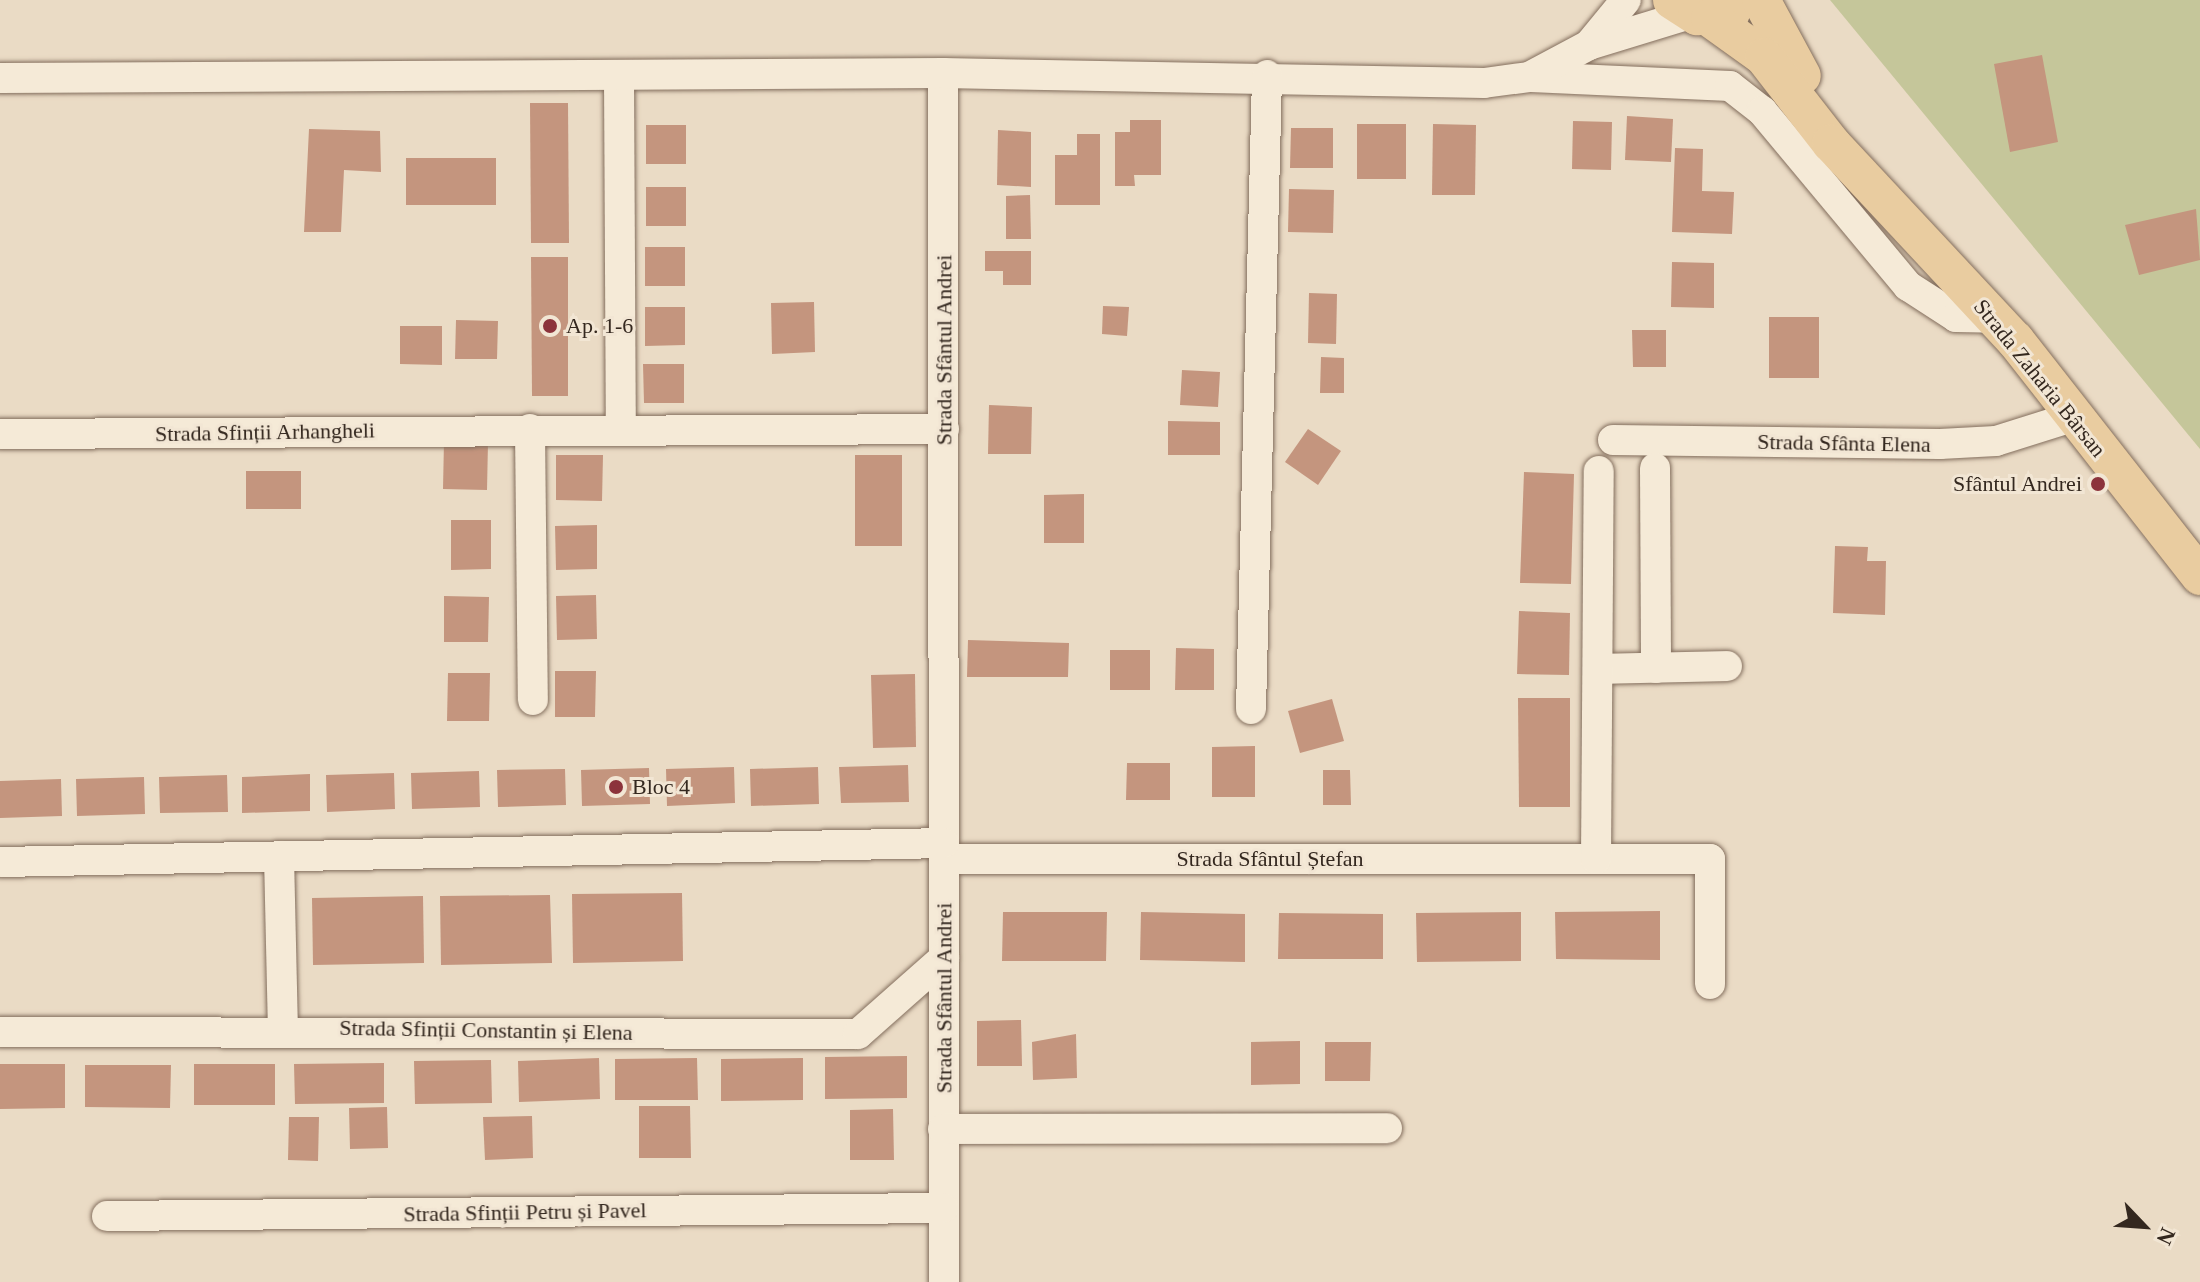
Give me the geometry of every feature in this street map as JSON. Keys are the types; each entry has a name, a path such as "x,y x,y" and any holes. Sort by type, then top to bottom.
{"main road":[{"path":"1691,11 1747,0"},
{"path":"1761,0 1785,52 1872,186"},
{"path":"1691,11 1764,57 1872,186"},
{"name":"Strada Zaharia Bârsan","path":"1872,186 1995,318 2200,576"}],"street":[{"path":"1589,45 1626,0"},
{"path":"1529,77 1589,45 1691,11"},
{"path":"0,78 943,73 1267,75 1455,83 1529,77 1730,86 1762,111 1908,286 1956,317 1995,318"},
{"name":"Strada Sfântul Andrei","path":"943,73 944,1282"},
{"path":"1251,709 1267,75"},
{"path":"619,76 621,429"},
{"name":"Strada Sfânta Elena","path":"1613,440 1940,444 1996,441 2072,417"},
{"path":"530,429 533,700"},
{"name":"Strada Sfinții Arhangheli","path":"0,434 944,429"},
{"path":"1655,468 1656,668"},
{"path":"1596,859 1599,471"},
{"path":"1599,669 1727,666"},
{"path":"0,862 279,856 944,851"},
{"name":"Strada Sfântul Ștefan","path":"944,851 1710,859 1710,984"},
{"path":"279,856 283,1028"},
{"name":"Strada Sfinții Constantin și Elena","path":"0,1032 283,1028 858,1034 944,958"},
{"path":"943,1129 1387,1128"},
{"name":"Strada Sfinții Petru și Pavel","path":"107,1216 943,1208"}],"green space":[{"path":"1830,0 2200,0 2200,449"}],"building":[{"path":"2042,55 2058,142 2010,152 1994,64"},
{"path":"530,103 568,103 569,243 531,243"},
{"path":"1627,116 1673,119 1671,162 1625,160"},
{"path":"1130,120 1161,120 1161,175 1134,175 1135,186 1115,186 1115,132 1130,132"},
{"path":"1573,121 1612,122 1611,170 1572,169"},
{"path":"1357,124 1406,124 1406,179 1357,179"},
{"path":"1433,124 1476,125 1475,195 1432,195"},
{"path":"646,125 686,125 686,164 646,164"},
{"path":"1291,128 1333,128 1333,168 1290,168"},
{"path":"309,129 380,131 381,172 344,170 341,232 304,232"},
{"path":"998,130 1031,132 1031,187 997,185"},
{"path":"1077,134 1100,134 1100,205 1055,205 1055,155 1077,155"},
{"path":"1675,148 1703,149 1702,191 1734,192 1732,234 1672,232"},
{"path":"406,158 496,158 496,205 406,205"},
{"path":"646,187 686,187 686,226 646,226"},
{"path":"1289,189 1334,190 1333,233 1288,232"},
{"path":"1030,195 1031,239 1006,239 1006,196"},
{"path":"2196,209 2200,260 2139,275 2125,225"},
{"path":"645,247 685,247 685,286 645,286"},
{"path":"985,251 1031,251 1031,285 1003,285 1003,271 985,271"},
{"name":"Ap. 1-6","path":"531,257 568,257 568,396 532,396"},
{"path":"1672,262 1714,263 1714,308 1671,307"},
{"path":"1309,293 1337,294 1336,344 1308,343"},
{"path":"814,302 815,352 772,354 771,303"},
{"path":"1103,306 1129,307 1127,336 1102,334"},
{"path":"645,307 685,307 685,345 645,346"},
{"path":"1769,317 1819,317 1819,378 1769,378"},
{"path":"456,320 498,321 497,359 455,359"},
{"path":"400,326 442,326 442,365 400,364"},
{"path":"1632,330 1666,330 1666,367 1633,367"},
{"path":"1321,357 1344,358 1344,393 1320,393"},
{"path":"643,364 684,364 684,403 644,403"},
{"path":"1182,370 1220,372 1218,407 1180,405"},
{"path":"989,405 1032,407 1031,454 988,454"},
{"path":"1168,421 1220,422 1220,455 1168,455"},
{"path":"1308,429 1341,451 1318,485 1285,462"},
{"path":"444,441 488,442 487,490 443,489"},
{"path":"556,455 603,455 602,501 556,500"},
{"path":"855,455 902,455 902,546 855,546"},
{"path":"246,471 301,471 301,509 246,509"},
{"path":"1524,472 1574,474 1571,584 1520,583"},
{"path":"1084,494 1084,543 1044,543 1044,495"},
{"path":"451,520 491,520 491,569 451,570"},
{"path":"597,525 597,569 556,570 555,526"},
{"path":"1835,546 1868,547 1867,561 1886,561 1885,615 1833,613"},
{"path":"596,595 597,639 557,640 556,596"},
{"path":"444,596 489,597 488,642 444,642"},
{"path":"1519,611 1570,613 1569,675 1517,674"},
{"path":"968,640 1069,643 1068,677 967,677"},
{"path":"1176,648 1214,649 1214,690 1175,690"},
{"path":"1110,650 1150,650 1150,690 1110,690"},
{"path":"555,671 596,671 595,717 555,717"},
{"path":"448,673 490,673 489,721 447,721"},
{"path":"915,674 916,747 873,748 871,675"},
{"path":"1518,698 1570,698 1570,807 1519,807"},
{"path":"1332,699 1344,741 1300,753 1288,711"},
{"path":"1255,746 1255,797 1212,797 1212,747"},
{"path":"1127,763 1170,763 1170,800 1126,800"},
{"path":"908,765 909,802 841,803 839,767"},
{"path":"734,767 735,803 667,806 666,769"},
{"path":"818,767 819,804 751,806 750,769"},
{"name":"Bloc 4","path":"649,768 650,804 582,806 581,770"},
{"path":"565,769 566,805 498,807 497,770"},
{"path":"1323,770 1350,770 1351,805 1323,805"},
{"path":"479,771 480,807 412,809 411,773"},
{"path":"394,773 395,809 327,812 326,775"},
{"path":"310,774 310,811 242,813 242,777"},
{"path":"227,775 228,812 160,813 159,777"},
{"path":"144,777 145,814 77,816 76,779"},
{"path":"61,779 62,816 0,818 0,781"},
{"path":"682,893 683,961 573,963 572,894"},
{"path":"550,895 552,963 441,965 440,896"},
{"path":"423,896 424,963 313,965 312,898"},
{"path":"1660,911 1660,960 1556,959 1555,912"},
{"path":"1003,912 1107,912 1106,961 1002,961"},
{"path":"1141,912 1245,914 1245,962 1140,960"},
{"path":"1521,912 1521,961 1417,962 1416,913"},
{"path":"1279,913 1383,914 1383,959 1278,959"},
{"path":"1021,1020 1022,1066 977,1066 977,1021"},
{"path":"1076,1034 1077,1078 1033,1080 1032,1042"},
{"path":"1300,1041 1300,1084 1251,1085 1251,1042"},
{"path":"1325,1042 1371,1042 1370,1081 1325,1081"},
{"path":"907,1056 907,1098 825,1099 825,1057"},
{"path":"599,1058 600,1099 519,1102 518,1061"},
{"path":"697,1058 698,1100 615,1100 615,1059"},
{"path":"803,1058 803,1100 721,1101 721,1059"},
{"path":"491,1060 492,1103 415,1104 414,1061"},
{"path":"384,1063 384,1103 295,1104 294,1064"},
{"path":"0,1064 65,1064 65,1108 0,1109"},
{"path":"194,1064 275,1064 275,1105 194,1105"},
{"path":"85,1065 171,1065 170,1108 85,1107"},
{"path":"639,1106 690,1106 691,1158 639,1158"},
{"path":"387,1107 388,1148 350,1149 349,1108"},
{"path":"893,1109 894,1160 850,1160 850,1110"},
{"path":"532,1116 533,1158 485,1160 483,1117"},
{"path":"289,1117 319,1117 318,1161 288,1160"}],"place":[{"name":"Ap. 1-6","path":"550,326"},
{"name":"Sfântul Andrei","path":"2098,484"},
{"name":"Bloc 4","path":"616,787"}]}
